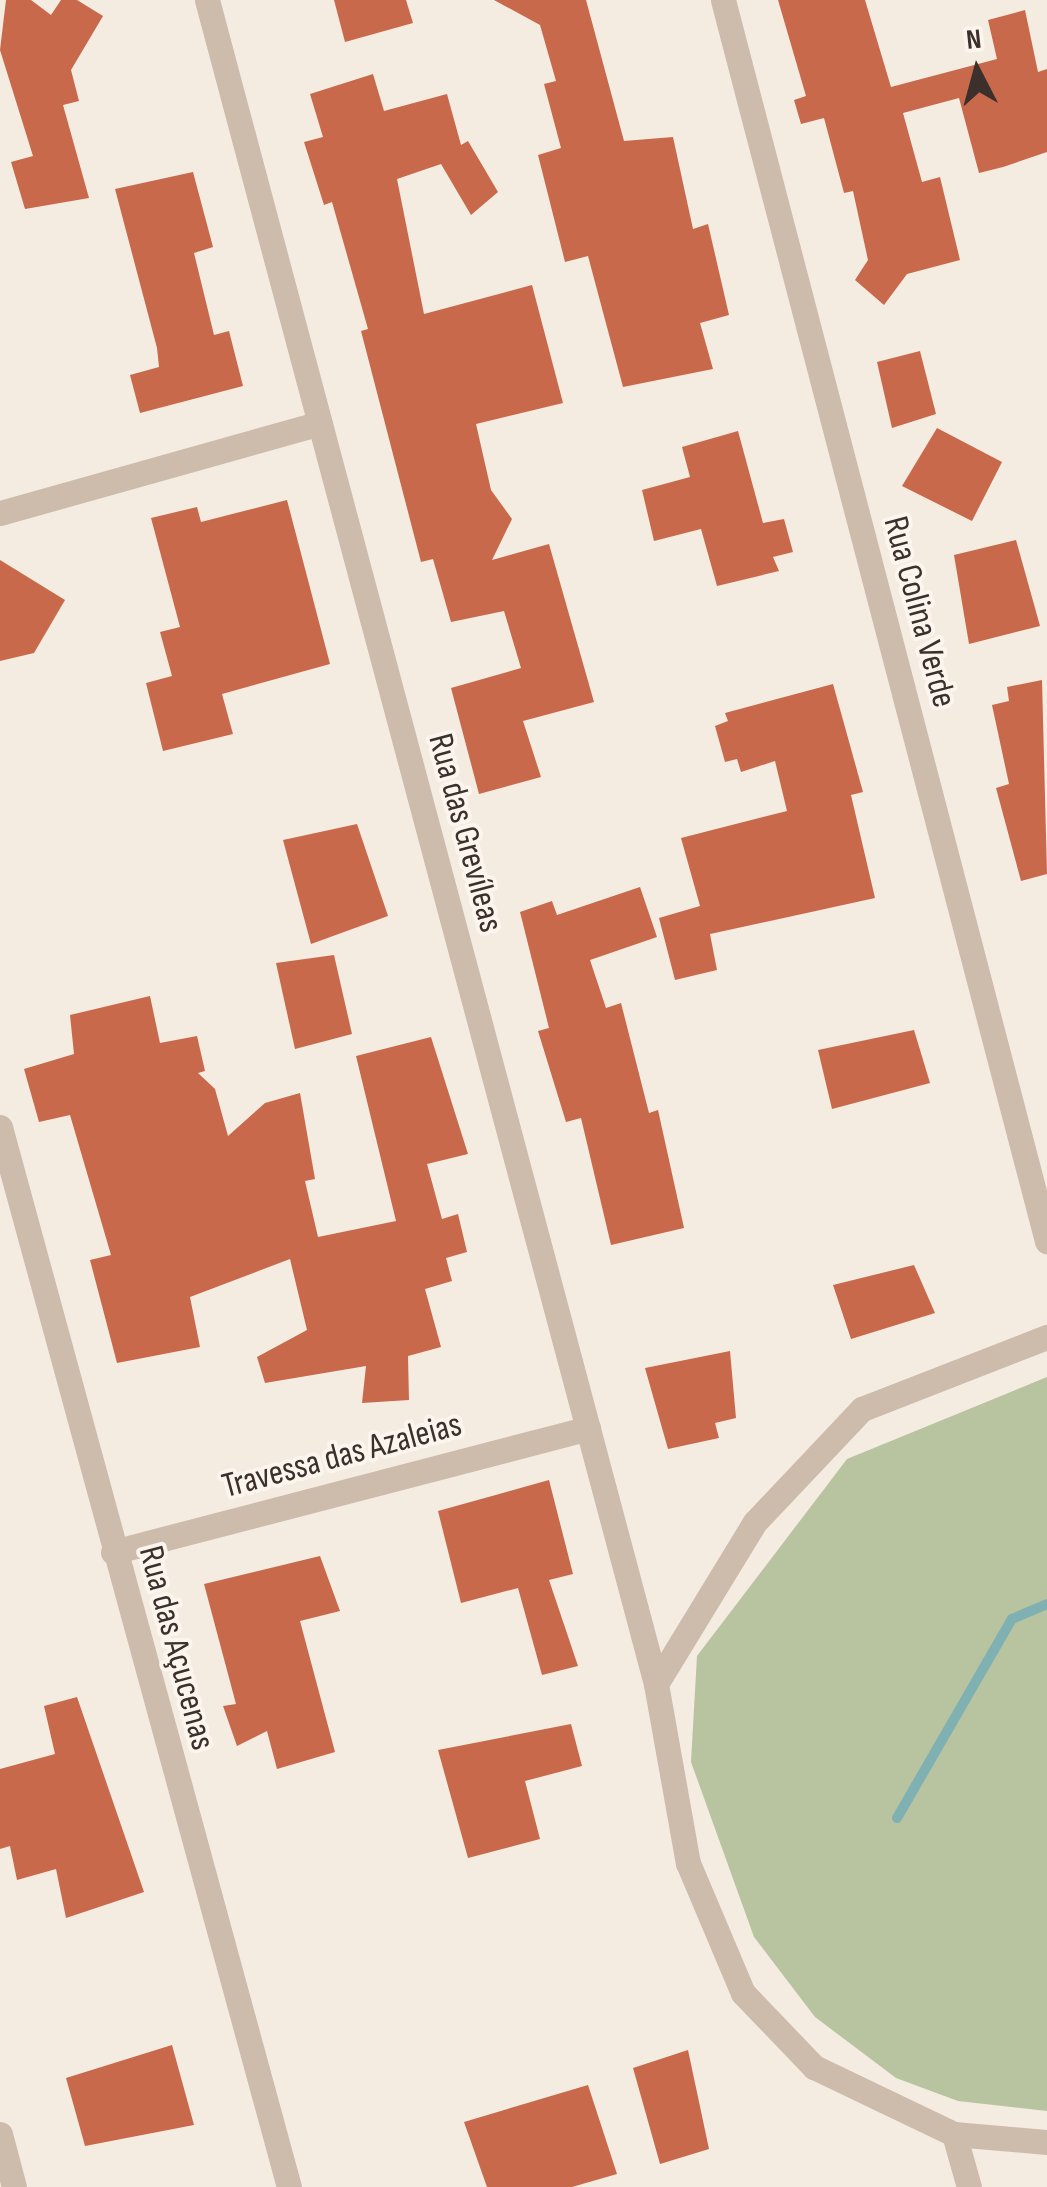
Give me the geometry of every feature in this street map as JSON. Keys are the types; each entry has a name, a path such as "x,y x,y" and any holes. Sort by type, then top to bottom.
{"street":[{"name":"Rua das Grevíleas","path":"207,0 656,1684 688,1863 743,1993 814,2067 954,2134"},
{"name":"Rua Colina Verde","path":"723,0 1047,1241"},
{"path":"0,513 320,423"},
{"name":"Rua das Açucenas","path":"0,1126 289,2187"},
{"path":"656,1684 755,1522 862,1409 1047,1337"},
{"name":"Travessa das Azaleias","path":"113,1552 588,1428"},
{"path":"0,2134 14,2187"},
{"path":"968,2187 954,2134 1047,2142"}],"green space":[{"path":"1047,1377 1047,2111 958,2101 896,2078 815,2017 754,1937 691,1762 697,1656 847,1459"}],"building":[{"path":"6,0 31,0 51,15 61,0 77,0 103,16 71,70 79,101 63,105 89,198 25,209 11,162 33,156 0,50"},
{"path":"334,0 406,0 413,23 345,42"},
{"path":"494,0 586,0 624,141 673,137 693,229 708,224 729,315 700,323 713,369 623,387 588,256 565,262 538,155 561,148 544,84 556,81 540,25"},
{"path":"778,0 865,0 891,87 997,59 988,20 1025,10 1038,72 1047,69 1047,152 1003,167 979,173 959,98 903,113 922,182 940,177 960,260 907,274 884,305 855,280 868,260 853,191 844,193 824,118 801,124 794,100 806,96"},
{"path":"373,74 384,111 447,94 461,145 468,141 498,192 471,215 441,164 397,179 424,314 532,285 563,403 476,424 491,490 512,519 492,560 549,544 594,702 523,721 541,777 479,794 451,688 521,668 504,611 451,622 433,559 421,562 361,331 368,329 332,202 324,205 304,142 323,137 310,94"},
{"path":"193,172 213,247 194,253 214,335 229,331 243,386 140,413 130,375 159,367 157,348 115,189"},
{"path":"920,351 936,414 892,428 877,362"},
{"path":"937,428 1002,462 972,521 902,486"},
{"path":"738,431 763,523 784,519 793,552 773,557 779,571 717,586 701,529 654,541 642,490 690,477 682,447"},
{"path":"287,500 330,664 222,694 233,734 163,751 146,683 172,676 160,632 180,627 151,518 197,507 201,522"},
{"path":"1016,540 1040,626 969,644 954,555"},
{"path":"0,560 65,600 34,653 0,661"},
{"path":"1042,680 1047,874 1021,881 996,788 1009,784 992,705 1009,701 1007,687"},
{"path":"833,684 863,792 851,795 875,898 710,934 717,970 675,980 659,918 700,906 681,838 787,811 775,761 741,772 737,759 725,762 715,726 728,721 725,713"},
{"path":"357,824 388,916 311,944 283,840"},
{"path":"640,887 657,937 590,960 606,1008 621,1003 649,1113 658,1110 684,1228 611,1245 581,1118 566,1122 538,1031 549,1028 520,912 552,901 557,915"},
{"path":"334,955 352,1034 295,1049 276,963"},
{"path":"150,996 160,1043 197,1036 205,1071 198,1073 215,1089 228,1136 265,1103 300,1093 315,1179 305,1181 318,1237 396,1221 356,1056 431,1037 468,1154 427,1164 442,1219 458,1214 467,1252 446,1258 452,1281 425,1289 441,1347 408,1356 409,1400 362,1403 366,1366 265,1383 257,1357 307,1330 290,1259 190,1297 200,1347 117,1363 90,1260 111,1255 70,1115 39,1122 24,1069 74,1054 70,1015"},
{"path":"914,1030 930,1083 832,1109 818,1050"},
{"path":"914,1265 935,1313 851,1339 833,1285"},
{"path":"730,1351 736,1418 715,1423 719,1438 668,1449 645,1368"},
{"path":"549,1480 573,1574 549,1580 578,1666 542,1675 518,1588 461,1603 438,1511"},
{"path":"320,1556 340,1611 300,1621 335,1752 277,1769 267,1731 237,1746 223,1706 236,1704 204,1584"},
{"path":"77,1697 144,1892 66,1918 56,1869 17,1880 10,1846 0,1849 0,1769 55,1754 44,1706"},
{"path":"571,1724 582,1766 525,1781 540,1839 468,1858 438,1750"},
{"path":"172,2045 194,2125 85,2146 66,2078"},
{"path":"688,2050 709,2149 660,2164 633,2068"},
{"path":"588,2085 617,2174 572,2187 487,2187 464,2122"}],"waterway":[{"path":"897,1818 1012,1619 1047,1604"}]}
